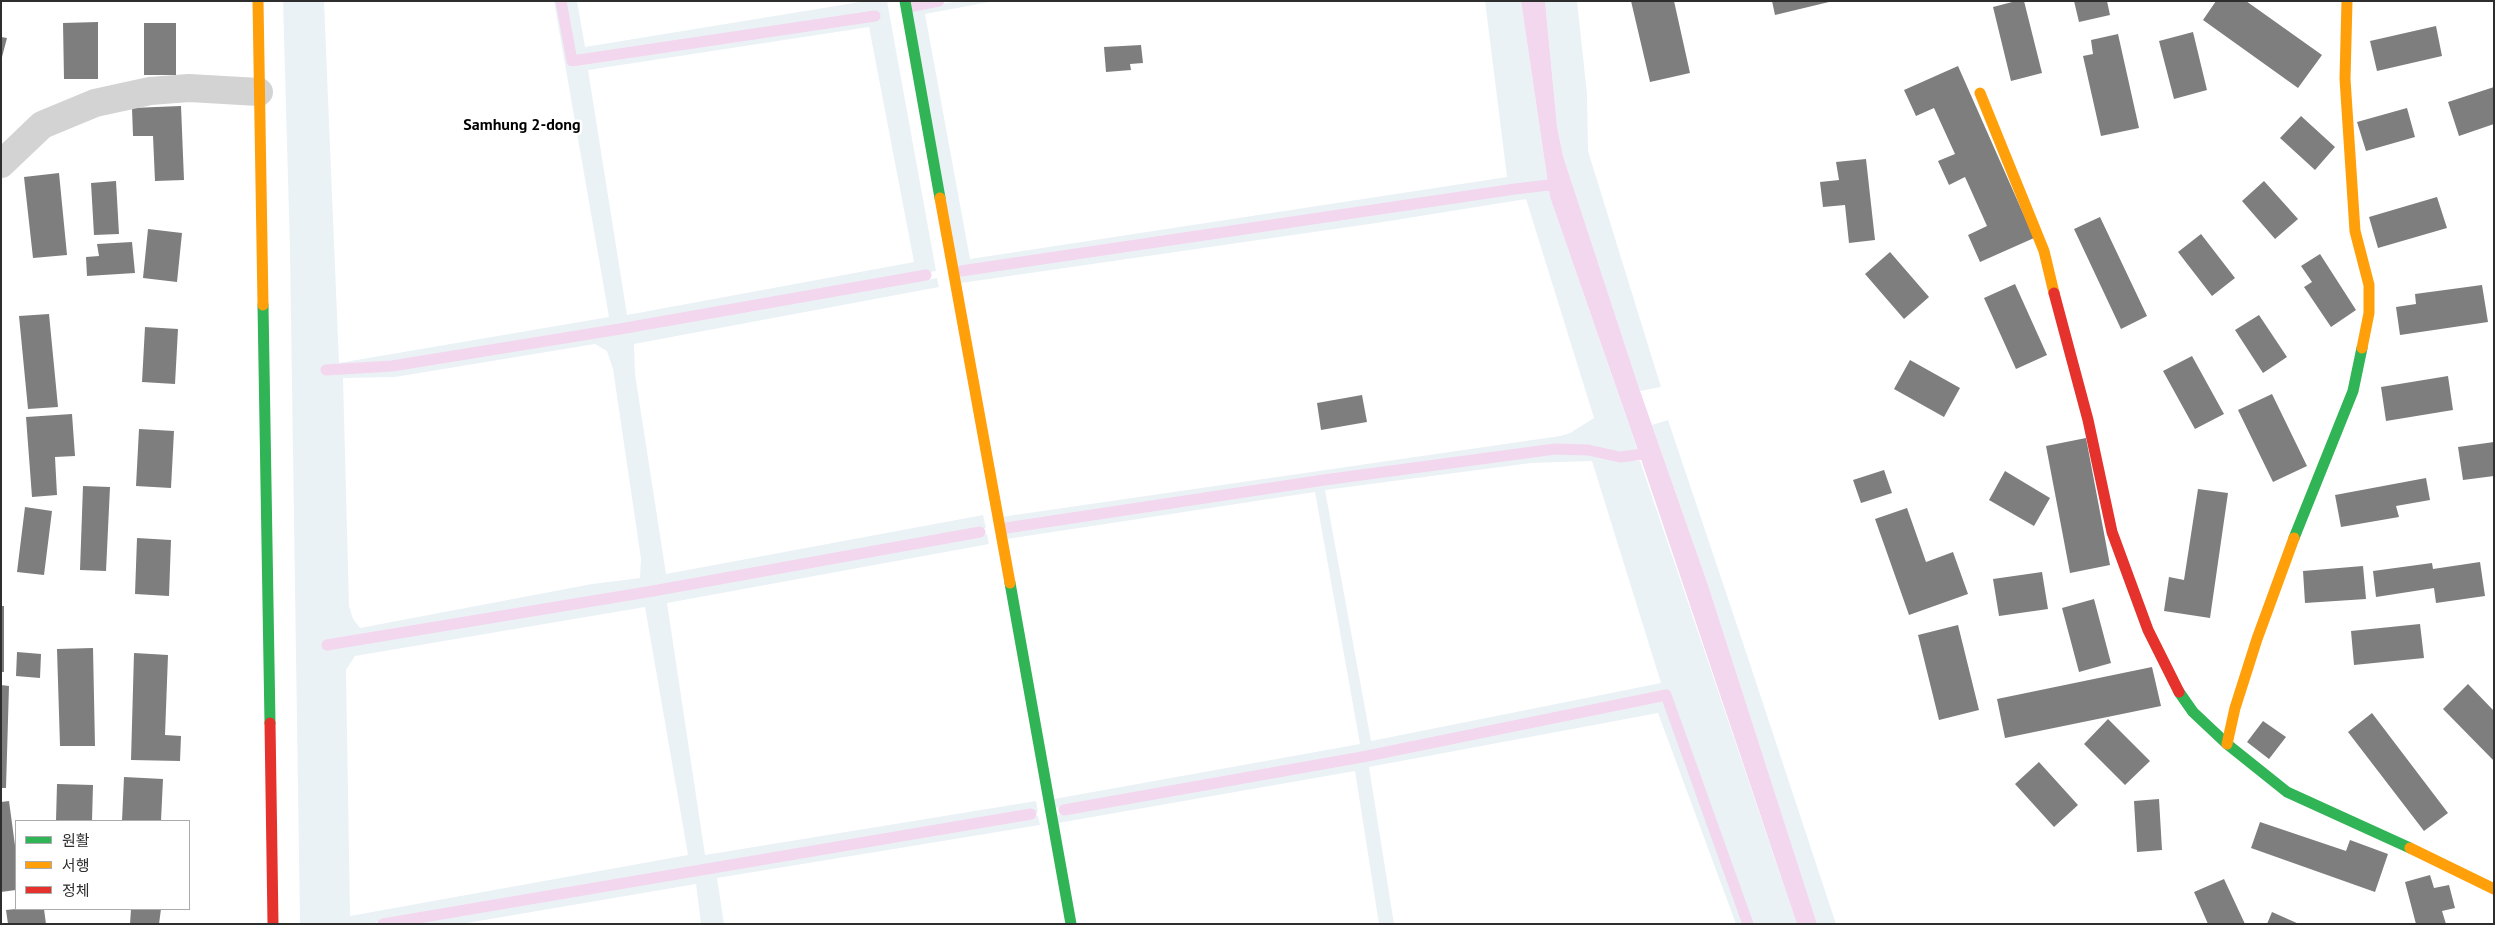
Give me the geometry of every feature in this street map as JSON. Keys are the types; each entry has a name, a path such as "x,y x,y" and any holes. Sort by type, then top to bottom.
{"street":[{"path":"258,1 258,92 270,641 273,924"},
{"path":"905,1 1071,924"},
{"path":"2227,744 2235,708 2257,639 2302,516 2352,391 2369,313 2368,285 2356,231 2352,194 2346,79 2347,1"},
{"path":"1,164 42,125 95,103 150,91 189,88 258,92"},
{"path":"1980,93 2044,251 2065,338 2088,420 2112,532 2148,630 2177,689 2193,712 2227,744 2287,792 2421,852 2494,889"}],"shaded area":[{"path":"283,1 324,1 339,363 609,317 554,1 559,1 570,67 869,20 873,15 865,14 575,58 565,1 577,1 585,47 866,1 887,1 936,271 620,328 391,364 322,368 322,374 393,370 937,278 939,287 634,344 635,374 666,574 983,515 986,528 650,591 323,643 325,649 652,595 987,534 989,544 667,603 705,855 1036,801 1038,812 700,866 368,924 300,924 290,251","holes":["869,27 914,262 627,315 588,70","595,344 607,351 613,369 641,559 640,578 592,584 360,628 353,619 349,606 343,378 395,377","645,607 688,855 350,916 346,670 355,656"]},
{"path":"958,1 995,1 925,14 970,259 1507,177 1485,1 1521,1 1550,197 1638,451 1622,455 1589,447 1552,445 1003,524 1001,517 1560,436 1570,433 1594,418 1526,199 1383,222 961,283 959,274 1335,218 1515,194 1518,188 1513,186 956,268 910,10"},
{"path":"1521,1 1545,1 1557,126 1563,156 1640,391 1708,585 1817,924 1797,924 1640,456 1550,197"},
{"path":"1545,1 1577,1 1587,94 1588,151 1661,387 1640,391 1563,156 1557,126"},
{"path":"1668,420 1836,924 1817,924 1708,585 1652,425"},
{"path":"1555,451 1588,452 1619,461 1640,461 1797,924 1751,924 1670,694 1665,690 1584,709 1359,755 1055,808 1054,799 1360,744 1315,492 1007,539 1004,531 1324,483","holes":["1592,461 1661,683 1371,741 1325,490 1531,463"]},
{"path":"1665,699 1744,924 1736,924 1658,713 1369,767 1394,924 1379,924 1355,771 1058,823 1057,815 1362,760"},
{"path":"1038,816 1040,825 717,878 724,924 701,924 696,884 461,924 399,924"}],"building":[{"path":"1631,1 1674,1 1690,73 1650,82"},
{"path":"1772,1 1829,1 1829,2 1775,15"},
{"path":"2016,1 2024,1 2042,73 2011,81 1993,7"},
{"path":"2074,1 2107,1 2110,15 2079,22"},
{"path":"2216,1 2246,1 2322,55 2298,88 2203,20"},
{"path":"98,22 98,79 64,79 63,23"},
{"path":"144,23 176,23 176,75 144,75"},
{"path":"2436,26 2442,56 2377,71 2370,41"},
{"path":"2193,32 2207,90 2174,99 2159,41"},
{"path":"2118,34 2139,128 2101,136 2083,56 2093,54 2091,40"},
{"path":"1,37 7,38 2,57 1,57"},
{"path":"1141,45 1143,63 1130,64 1131,70 1106,72 1104,47"},
{"path":"1958,66 2034,238 1980,262 1968,235 1987,226 1965,177 1949,185 1938,161 1955,154 1934,108 1916,116 1904,90"},
{"path":"2494,87 2494,124 2459,136 2448,102"},
{"path":"181,106 184,180 155,181 153,136 133,136 132,108"},
{"path":"2407,108 2415,137 2366,151 2357,122"},
{"path":"2301,116 2335,147 2315,170 2280,138"},
{"path":"1866,159 1875,240 1849,243 1845,205 1823,207 1820,182 1839,180 1836,162"},
{"path":"59,173 67,255 33,258 24,177"},
{"path":"116,181 119,234 94,235 91,183"},
{"path":"2264,181 2298,219 2275,239 2242,201"},
{"path":"2437,197 2447,228 2378,248 2369,217"},
{"path":"2100,217 2147,316 2121,329 2074,229"},
{"path":"148,229 182,233 177,282 143,278"},
{"path":"2201,234 2235,278 2212,296 2178,252"},
{"path":"132,242 135,273 87,276 86,257 99,256 97,244"},
{"path":"1890,252 1929,297 1904,319 1865,274"},
{"path":"2320,254 2356,310 2331,327 2304,287 2312,282 2301,266"},
{"path":"2015,284 2047,355 2016,369 1984,298"},
{"path":"2482,285 2488,322 2400,335 2396,307 2416,304 2415,294"},
{"path":"49,314 58,407 28,409 19,316"},
{"path":"2259,315 2287,357 2263,373 2235,330"},
{"path":"145,327 178,329 175,384 142,382"},
{"path":"2192,356 2224,414 2195,429 2163,371"},
{"path":"1910,360 1960,388 1944,417 1894,389"},
{"path":"2448,376 2453,410 2386,421 2381,387"},
{"path":"2272,394 2307,466 2273,482 2238,410"},
{"path":"1362,395 1367,422 1321,430 1317,403"},
{"path":"72,414 75,456 55,457 57,495 32,497 26,417"},
{"path":"139,429 174,431 171,488 136,486"},
{"path":"2086,438 2110,565 2070,573 2046,446"},
{"path":"2494,442 2494,476 2463,480 2458,447"},
{"path":"1884,470 1892,493 1861,503 1853,480"},
{"path":"2005,471 2050,498 2034,526 1989,500"},
{"path":"2426,478 2430,500 2396,506 2399,517 2341,527 2335,495"},
{"path":"83,486 110,487 106,571 80,570"},
{"path":"2198,489 2228,493 2210,618 2164,611 2169,577 2184,580"},
{"path":"25,507 52,511 44,575 17,572"},
{"path":"1907,508 1926,562 1953,552 1968,594 1909,615 1875,519"},
{"path":"137,538 171,540 169,596 135,594"},
{"path":"2480,562 2485,596 2436,603 2434,588 2376,597 2373,571 2432,563 2433,569"},
{"path":"2363,566 2366,599 2305,603 2303,571"},
{"path":"2042,572 2048,609 1999,616 1993,579"},
{"path":"2094,599 2111,663 2079,672 2062,608"},
{"path":"1,606 4,606 4,672 1,672"},
{"path":"2420,624 2424,658 2354,665 2351,631"},
{"path":"1958,625 1979,710 1939,720 1918,635"},
{"path":"93,648 95,746 60,746 57,649"},
{"path":"17,652 41,654 40,678 16,676"},
{"path":"134,653 168,655 165,735 181,736 180,761 131,760"},
{"path":"2152,667 2161,706 2005,738 1997,699"},
{"path":"2468,684 2494,711 2494,761 2443,709"},
{"path":"1,685 9,686 6,788 1,788"},
{"path":"2372,713 2448,813 2424,831 2348,732"},
{"path":"2108,719 2150,761 2125,785 2084,744"},
{"path":"2263,721 2286,737 2269,759 2247,742"},
{"path":"2039,762 2078,805 2054,827 2015,784"},
{"path":"124,777 163,779 161,820 122,820"},
{"path":"57,784 93,785 92,820 56,820"},
{"path":"2159,799 2162,850 2137,852 2134,801"},
{"path":"9,801 15,846 15,890 1,892 1,802"},
{"path":"2260,822 2346,851 2350,840 2388,854 2375,892 2251,848"},
{"path":"2430,875 2434,888 2449,885 2455,908 2442,911 2446,924 2416,924 2405,882"},
{"path":"2224,879 2245,924 2208,924 2194,892"},
{"path":"6,910 44,910 46,924 8,924"},
{"path":"131,910 161,910 159,924 130,924"},
{"path":"2272,912 2299,924 2267,924"}],"waterway":[{"path":"561,1 572,61 875,16"},
{"path":"908,7 939,1"},
{"path":"961,271 1515,189 1549,185 1560,190"},
{"path":"326,370 392,366 620,329 926,275"},
{"path":"1006,528 1324,480 1555,449 1588,450 1620,457 1652,453"},
{"path":"327,645 653,591 980,532"},
{"path":"1064,810 1362,757 1666,695 1748,924"},
{"path":"383,924 1031,814"}],"traffic: fast":[{"path":"905,1 940,198"},
{"path":"263,305 270,723"},
{"path":"2294,538 2353,391 2362,348"},
{"path":"1010,583 1071,924"},
{"path":"2179,692 2193,712 2227,744 2287,792 2410,848"}],"traffic: slow":[{"path":"258,1 263,305"},
{"path":"2347,1 2345,79 2355,231 2369,285 2369,313 2362,348"},
{"path":"1980,93 2044,251 2054,293"},
{"path":"940,198 1010,583"},
{"path":"2227,744 2235,708 2257,639 2294,538"},
{"path":"2410,848 2494,889"}],"traffic: jam":[{"path":"2054,293 2088,420 2112,532 2148,630 2179,692"},
{"path":"270,723 273,924"}],"district":[{"name":"Samhung 2-dong","path":"522,125"}]}
